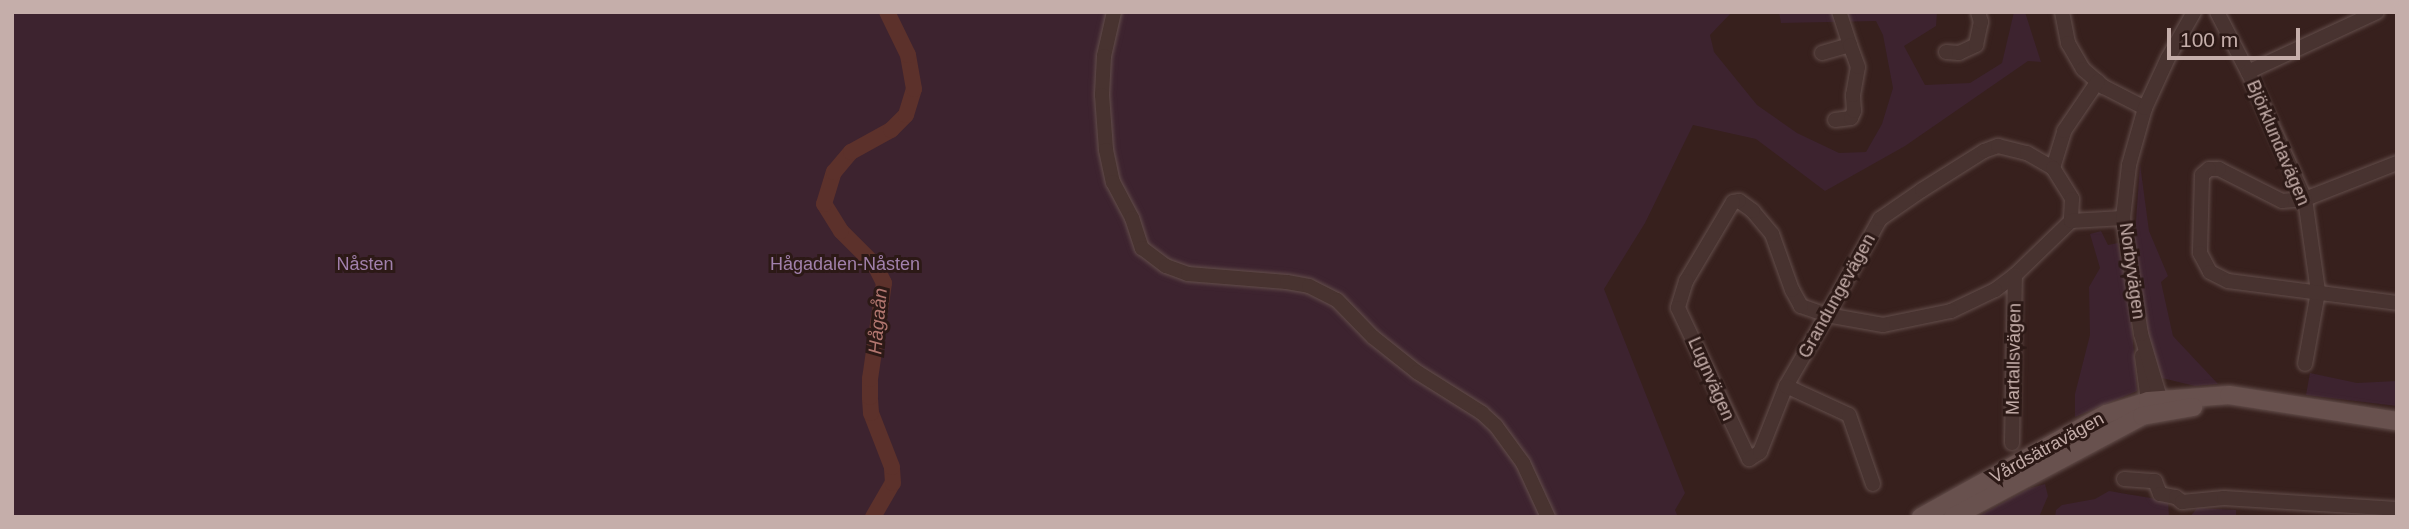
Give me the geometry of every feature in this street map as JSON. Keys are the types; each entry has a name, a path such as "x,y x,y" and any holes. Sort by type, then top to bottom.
{"main road":[{"name":"Vårdsätravägen","path":"1921,517 2106,414 2229,395 2397,421"},
{"name":"Vårdsätravägen","path":"1953,517 2155,406"}],"street":[{"path":"1114,12 1104,56 1102,95 1106,150 1113,182 1132,218 1142,248 1166,266 1188,274 1287,282 1309,286 1337,300 1373,337 1417,372 1482,413 1496,426 1523,463 1548,517"},
{"path":"1835,120 1851,118 1858,67 1839,12"},
{"path":"1946,52 1959,53 1976,45 1982,22 1978,12"},
{"path":"2062,12 2068,43 2084,69 2098,81 2145,108"},
{"name":"Norbyvägen","path":"2155,406 2123,218 2129,166 2145,108 2175,44 2194,12"},
{"name":"Björklundavägen","path":"2217,12 2248,72 2305,199 2318,292 2305,365"},
{"path":"2248,72 2377,12"},
{"path":"1822,53 1850,45"},
{"path":"2071,221 2072,199 2053,168 2064,131 2098,81"},
{"name":"Grandungevägen","path":"1749,459 1760,452 1786,386 1880,219 1984,151 1998,146 2027,153 2053,168"},
{"path":"2397,163 2305,199 2282,201 2219,169 2209,169 2202,175 2200,253 2210,272 2228,281 2397,303"},
{"name":"Lugnvägen","path":"1749,459 1678,308 1679,298 1733,202 1739,201 1753,211 1772,234 1792,290 1801,306 1827,315"},
{"path":"1827,315 1862,323 1905,323 1961,307 1995,290 2015,275 2071,221 2123,218"},
{"name":"Martallsvägen","path":"2012,443 2015,275"},
{"path":"1786,386 1849,415 1873,484"},
{"path":"2124,479 2155,481 2161,494 2176,496 2182,502 2224,498 2397,509"}],"green space":[{"name":"Hågadalen-Nåsten","path":"12,12 1732,12 1710,35 1714,52 1757,105 1797,133 1839,153 1866,152 1882,124 1893,88 1883,35 1876,21 1781,23 1779,12 1937,12 1936,26 1904,46 1925,85 1970,83 2002,63 2014,12 2025,12 2041,62 2028,61 1905,146 1825,191 1756,139 1693,125 1645,223 1604,289 1685,493 1675,510 1678,517 12,517"},
{"path":"2140,164 2149,231 2168,276 2161,282 2173,336 2218,384 2195,386 2158,377 2155,373 2134,250"},
{"path":"2101,231 2108,245 2118,243 2130,305 2137,391 2075,417 2075,394 2090,335 2089,287 2100,268 2090,234"},
{"path":"2310,373 2357,383 2397,381 2397,406 2306,395"},
{"path":"2045,484 2048,496 2039,517 1977,517 2028,489"},
{"path":"2109,491 2168,501 2169,517 2055,517 2056,510 2062,505 2095,499"},
{"path":"2197,508 2236,510 2236,516 2190,517"}],"waterway":[{"name":"Hågaån","path":"873,517 893,483 892,467 871,413 870,397 870,379 884,283 875,265 841,231 824,204 834,172 851,152 891,130 906,115 914,89 908,55 887,12"}],"park label":[{"name":"Nåsten","path":"365,264"}]}
